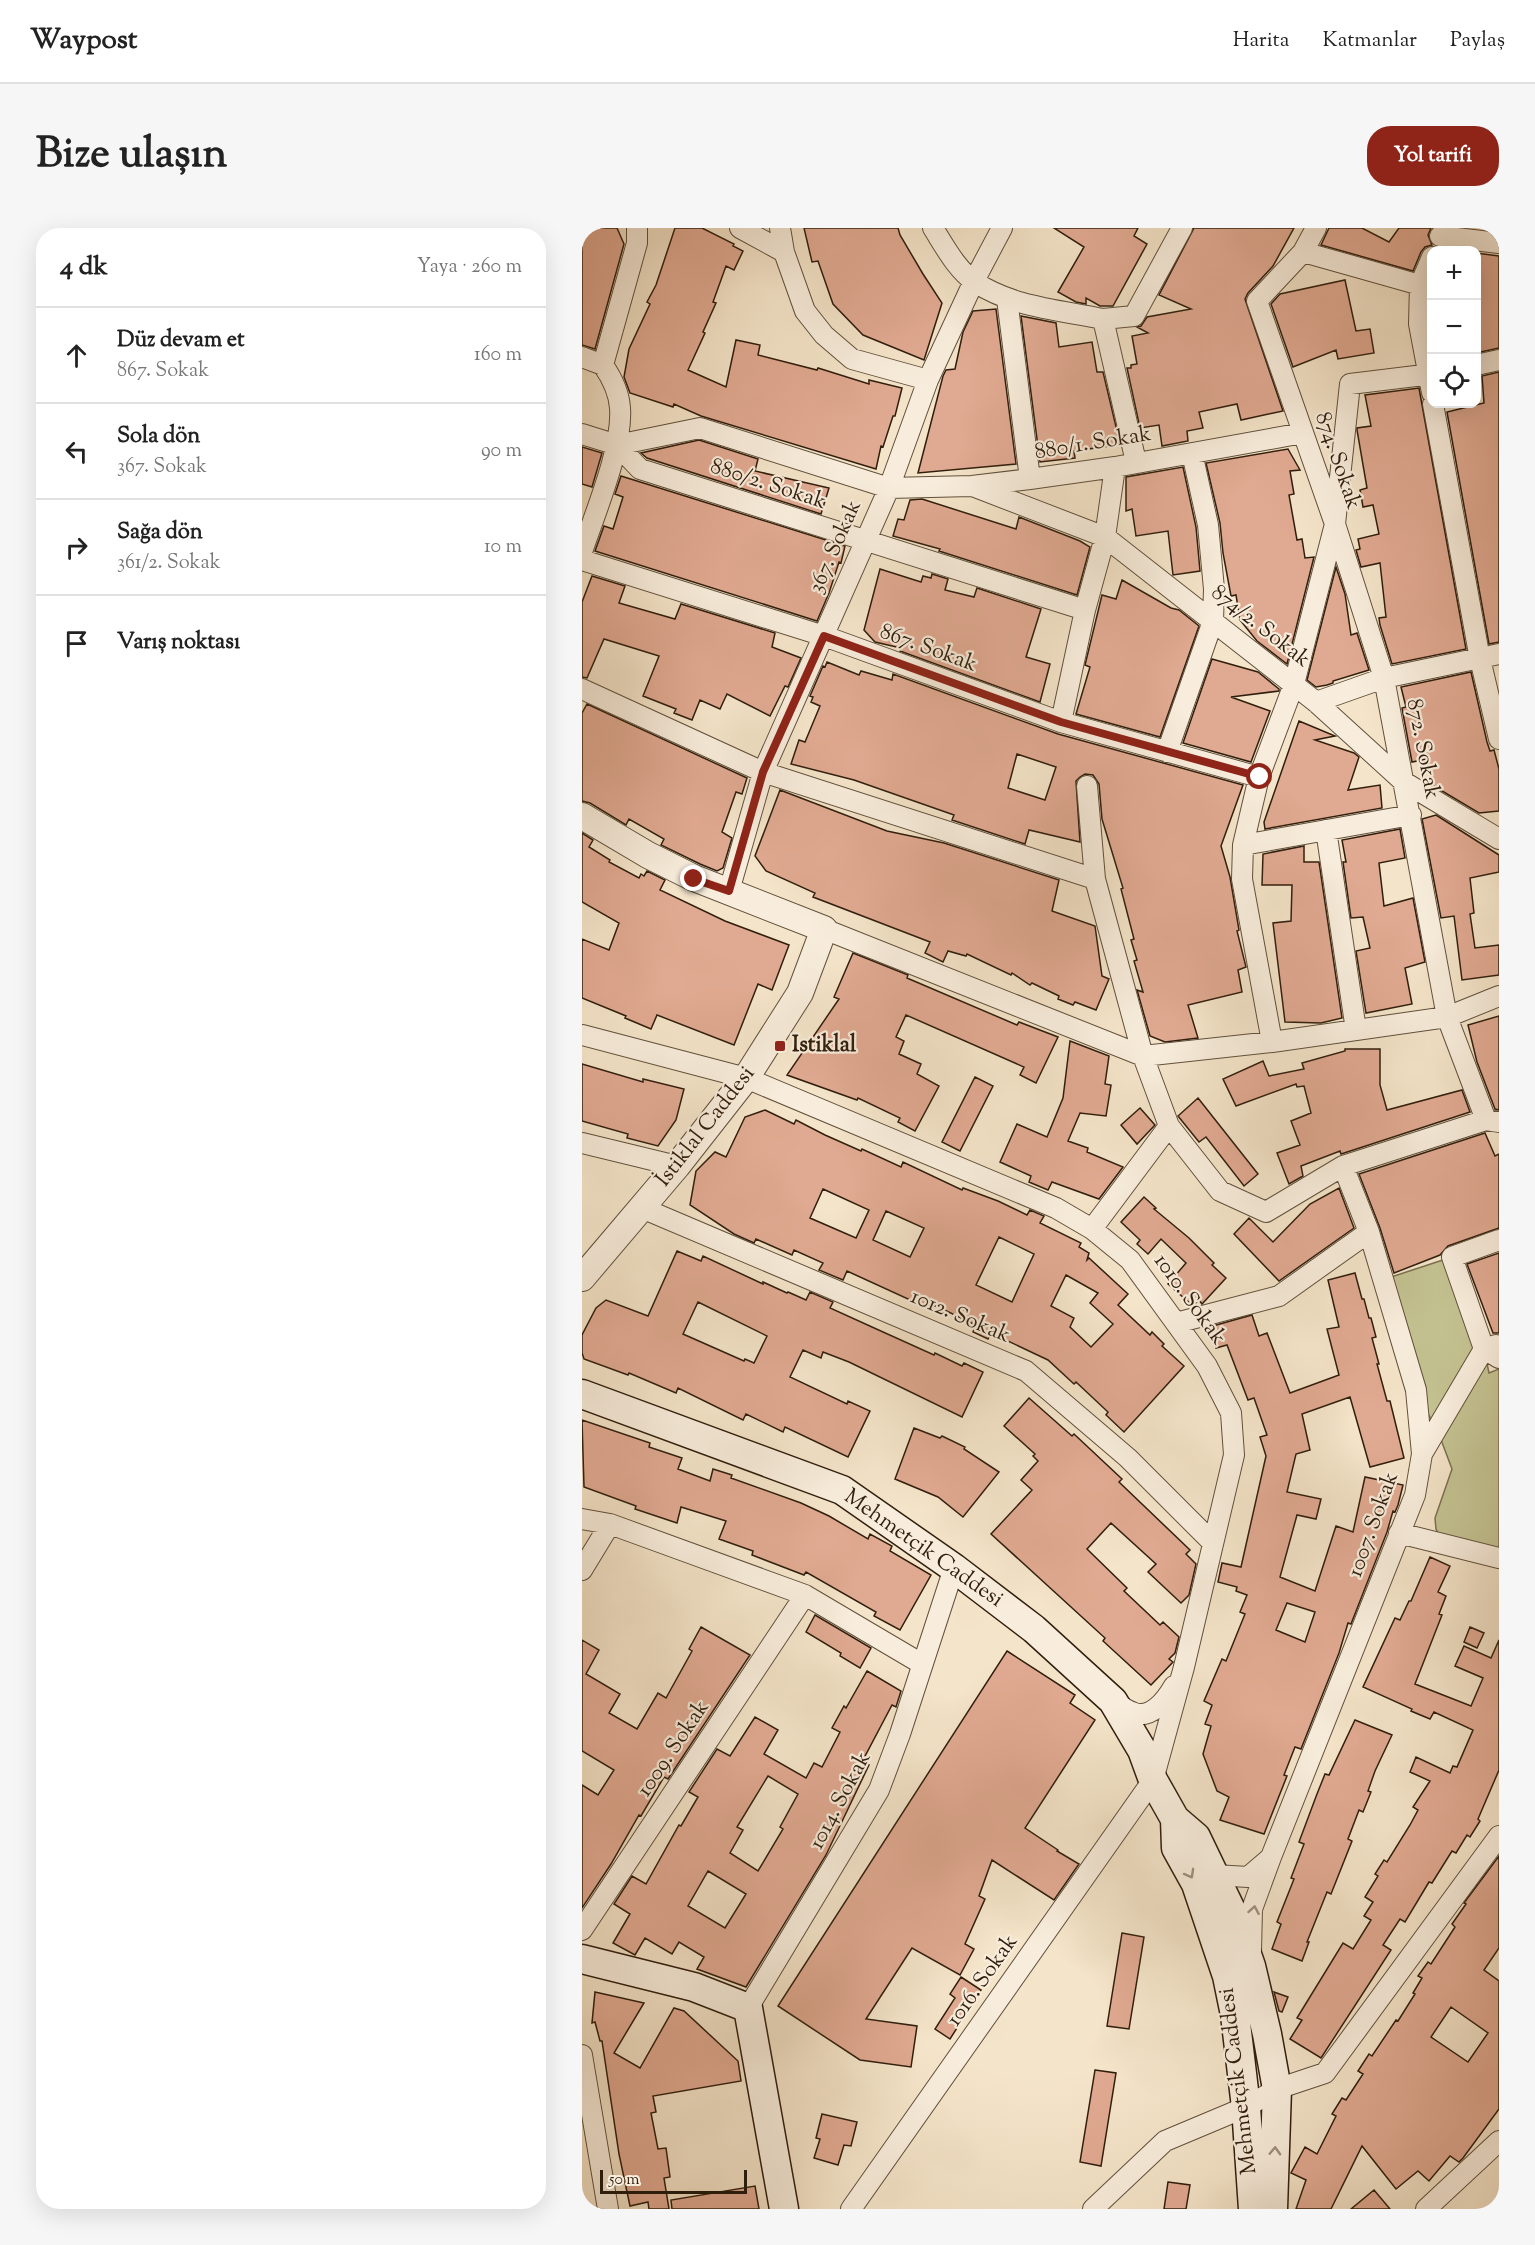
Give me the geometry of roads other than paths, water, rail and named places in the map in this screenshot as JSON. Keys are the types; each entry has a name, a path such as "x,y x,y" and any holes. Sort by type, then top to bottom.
{"main road":[{"name":"Mehmetçik Caddesi","path":"582,1394 842,1490 954,1568 1034,1629 1113,1701 1142,1750 1153,1780 1175,1819 1196,1837 1233,1914 1251,1966 1277,2088 1273,2209"},
{"name":"Mehmetçik Caddesi","path":"1175,1819 1176,1848 1196,1884 1227,1976 1235,2015 1246,2107 1253,2209"},
{"path":"582,1959 694,1988 748,2008 783,2209"}],"street":[{"path":"603,365 637,243 637,228"},
{"path":"740,228 784,252"},
{"path":"780,228 784,252 805,311 824,335 852,359 928,380"},
{"path":"933,228 953,260 974,281 1007,299 1102,319 1134,316 1182,228"},
{"name":"367. Sokak","path":"729,891 763,772 889,488 928,380 974,281 1002,228"},
{"path":"1316,228 1303,252 1420,285"},
{"path":"1440,238 1499,243"},
{"name":"874. Sokak","path":"1272,1042 1242,879 1243,845 1260,777 1294,684 1335,524 1257,301 1303,252"},
{"path":"1427,267 1420,285 1419,324 1427,365"},
{"path":"1007,299 1030,479"},
{"path":"1102,319 1136,462"},
{"path":"582,357 603,365 615,383 620,408 617,445 590,502 582,552"},
{"path":"1481,363 1499,360"},
{"name":"872. Sokak","path":"1427,380 1350,384 1335,524 1384,678 1447,1017 1492,1121"},
{"path":"1434,408 1489,656 1499,739"},
{"name":"880/1. Sokak","path":"617,445 700,428 889,488 972,486 1030,479 1115,467 1303,433"},
{"path":"582,434 617,445"},
{"name":"880/2. Sokak","path":"617,445 640,469 1085,609"},
{"path":"1167,752 1212,621 1214,589 1208,525 1192,453"},
{"path":"1061,722 1085,609 1105,537 1115,467"},
{"name":"874/2. Sokak","path":"972,486 1105,537 1316,702 1404,782 1499,839"},
{"name":"867. Sokak","path":"582,560 824,636 1061,722 1260,777"},
{"path":"1316,702 1384,678 1489,656"},
{"path":"582,689 763,772 1095,879"},
{"path":"1087,786 1095,879 1143,1056 1169,1126 1220,1191 1266,1212 1343,1166 1492,1121"},
{"path":"1243,845 1411,815"},
{"path":"582,816 694,879 1143,1056 1272,1042 1447,1017 1499,996"},
{"path":"1326,830 1356,1030"},
{"name":"İstiklal Caddesi","path":"586,1268 642,1208 746,1078 800,993 824,929"},
{"name":"1010. Sokak","path":"582,1035 746,1078 1056,1208 1092,1228 1131,1260 1207,1366 1231,1413 1234,1455 1184,1667 1153,1780"},
{"path":"1092,1228 1169,1126"},
{"path":"582,1143 677,1166"},
{"name":"1007. Sokak","path":"1251,1966 1252,1909 1415,1495 1422,1454 1416,1390 1368,1232 1343,1166"},
{"name":"1012. Sokak","path":"642,1208 1026,1371 1128,1458 1213,1543"},
{"path":"1176,1323 1280,1296 1368,1232"},
{"path":"1422,1454 1494,1350 1452,1257 1499,1239"},
{"path":"582,1519 610,1524 805,1595 922,1664"},
{"path":"582,1570 610,1524"},
{"path":"1399,1533 1499,1558"},
{"name":"1014. Sokak","path":"748,2008 879,1790 900,1734 954,1568"},
{"name":"1009. Sokak","path":"582,1930 805,1595"},
{"path":"1113,1701 1134,1714 1150,1713 1166,1700 1184,1667"},
{"name":"1016. Sokak","path":"851,2209 1153,1780"},
{"path":"1093,2209 1165,2141 1246,2107 1277,2088 1325,2073 1499,1836"},
{"path":"1214,1875 1248,1877 1271,1857"},
{"path":"582,2055 608,2209"},
{"path":"1426,2209 1499,2141"}],"place":[{"name":"Istiklal","path":"780,1046"}]}
